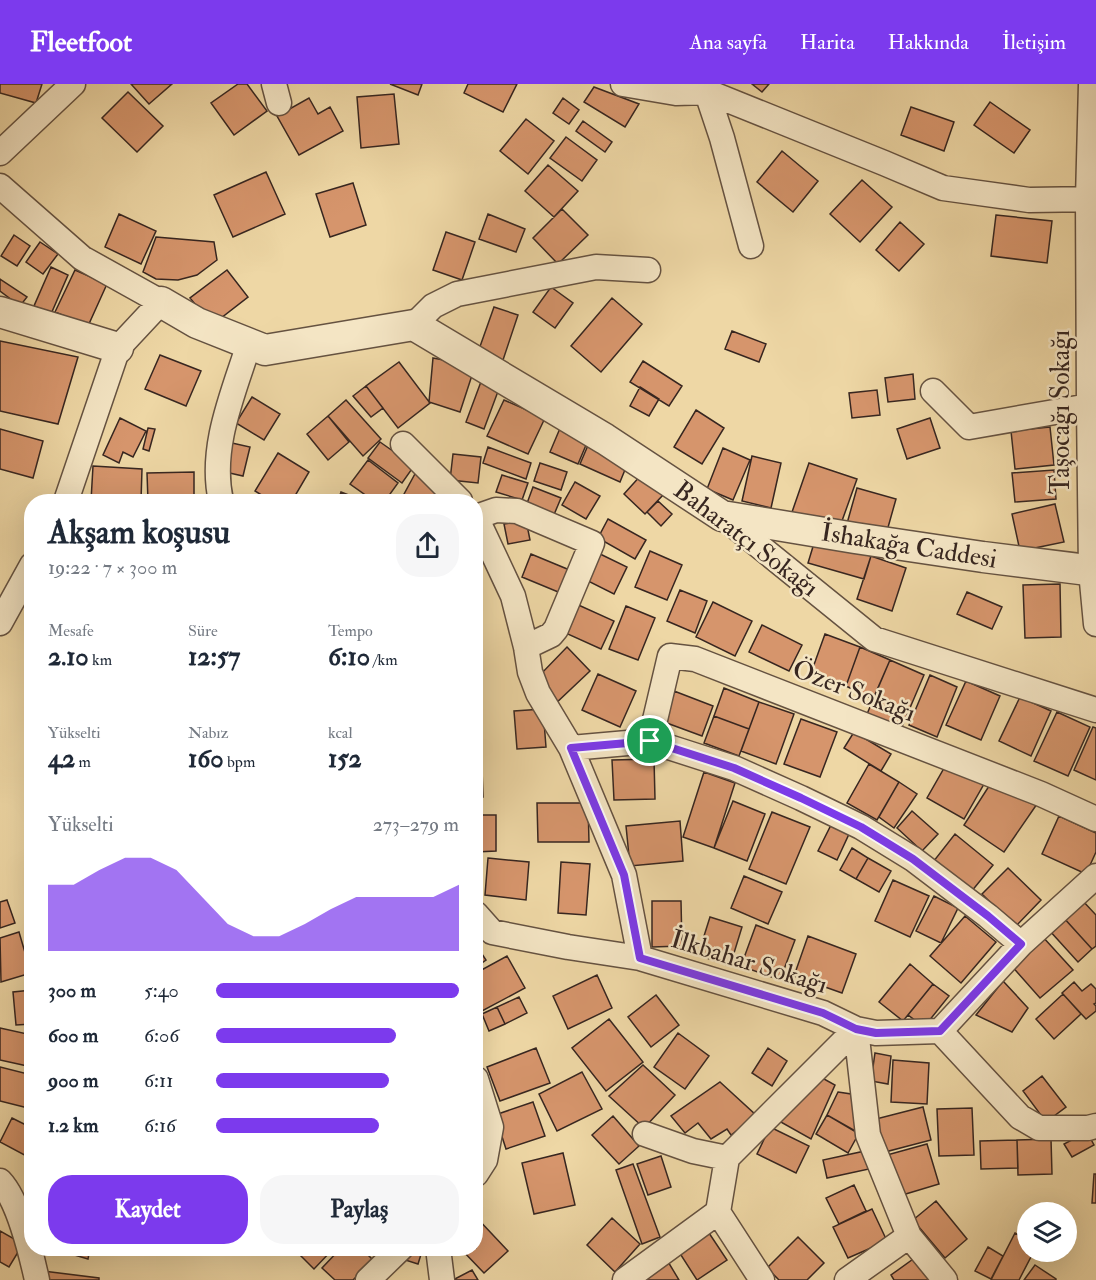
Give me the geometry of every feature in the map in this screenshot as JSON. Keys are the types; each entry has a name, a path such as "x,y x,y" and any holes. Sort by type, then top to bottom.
{"street":[{"path":"0,153 57,92 73,84"},
{"path":"623,84 676,93 706,88 943,188 1029,200 1092,199"},
{"name":"Taşocağı Sokağı","path":"1088,86 1092,199 1089,406 1096,624"},
{"path":"706,88 751,246"},
{"path":"0,186 82,258 197,323 265,351 414,325 433,306 457,294 596,267 648,270"},
{"path":"68,494 118,348 161,302"},
{"path":"0,312 118,348"},
{"name":"Baharatçı Sokağı","path":"414,325 605,439 722,516 874,639 1096,710"},
{"path":"219,494 218,457 223,430 249,344"},
{"path":"933,391 969,427 1089,406"},
{"path":"404,444 453,494"},
{"path":"483,515 496,510 517,511 592,543 556,629 551,635 526,646"},
{"name":"İshakağa Caddesi","path":"722,516 855,538 1094,571"},
{"path":"483,532 513,596 530,672 538,693 571,748 624,875 640,958"},
{"path":"0,623 24,580"},
{"name":"Özer Sokağı","path":"650,741 669,656 695,659 1041,794 1096,819"},
{"path":"571,748 650,741 734,768 861,827 913,859 1021,944"},
{"path":"1096,876 1021,944 940,1031 1020,1117 1039,1128 1096,1126"},
{"name":"İlkbahar Sokağı","path":"483,922 492,932 640,958 823,1013 856,1029 876,1033 940,1031"},
{"path":"762,1280 718,1212 727,1158 856,1029"},
{"path":"856,1029 868,1135 909,1236 945,1280"},
{"path":"483,1101 491,1127 483,1164"},
{"path":"645,1134 693,1150 727,1158"},
{"path":"0,1181 15,1206 24,1232"},
{"path":"625,1280 718,1212"},
{"path":"847,1280 909,1236"},
{"path":"32,1256 38,1280"},
{"path":"368,1280 393,1256"},
{"path":"439,1256 442,1280"}],"building":[{"path":"0,84 42,84 36,103 0,93"},
{"path":"131,84 172,84 149,104"},
{"path":"238,84 247,84 267,111 234,135 211,103"},
{"path":"390,84 422,84 418,95"},
{"path":"468,84 517,84 503,112 464,93"},
{"path":"752,84 769,84 762,92"},
{"path":"594,87 639,104 625,127 584,102"},
{"path":"128,92 163,126 137,152 102,118"},
{"path":"394,94 399,144 361,148 357,97"},
{"path":"309,98 318,114 330,107 343,131 299,155 277,116"},
{"path":"563,98 579,110 569,124 553,113"},
{"path":"990,102 1030,130 1014,153 974,125"},
{"path":"911,107 954,122 944,151 901,135"},
{"path":"526,119 554,141 528,174 500,151"},
{"path":"583,121 612,142 605,152 576,131"},
{"path":"566,137 597,160 582,181 550,158"},
{"path":"782,151 818,181 793,212 757,182"},
{"path":"548,165 578,191 554,217 525,191"},
{"path":"266,172 285,214 233,237 214,195"},
{"path":"862,180 892,207 860,242 830,214"},
{"path":"353,183 366,225 330,237 316,194"},
{"path":"562,209 588,235 558,264 533,238"},
{"path":"119,214 156,231 141,264 105,247"},
{"path":"488,214 525,229 516,252 479,239"},
{"path":"996,215 1052,221 1047,263 991,256"},
{"path":"900,222 924,244 899,271 876,250"},
{"path":"446,232 475,242 462,280 433,270"},
{"path":"14,235 30,246 17,266 1,256"},
{"path":"156,237 214,242 217,260 197,275 178,280 156,279 143,272"},
{"path":"40,242 58,254 43,274 26,262"},
{"path":"51,267 68,275 51,314 34,306"},
{"path":"75,270 107,284 88,326 55,312"},
{"path":"227,270 248,297 212,325 190,298"},
{"path":"0,279 27,297 20,306 0,291"},
{"path":"551,287 573,303 555,328 533,312"},
{"path":"612,298 642,324 601,372 571,346"},
{"path":"494,307 518,315 502,363 477,355"},
{"path":"732,331 766,344 759,362 725,349"},
{"path":"0,341 78,357 58,424 0,411"},
{"path":"160,355 201,371 186,406 145,389"},
{"path":"433,358 475,366 460,412 429,402"},
{"path":"643,361 682,386 669,406 630,382"},
{"path":"399,362 430,403 398,428 366,386"},
{"path":"913,374 915,399 888,402 885,378"},
{"path":"482,379 500,386 484,429 466,422"},
{"path":"366,386 383,408 371,417 353,396"},
{"path":"640,387 659,399 649,416 630,406"},
{"path":"877,390 880,415 852,418 849,393"},
{"path":"252,397 280,414 264,440 236,423"},
{"path":"346,400 381,439 363,456 328,416"},
{"path":"504,400 545,418 528,454 487,436"},
{"path":"696,410 724,428 702,464 674,447"},
{"path":"328,416 349,442 328,460 307,434"},
{"path":"120,418 146,431 133,457 123,452 119,463 103,455"},
{"path":"930,418 940,448 907,459 897,429"},
{"path":"561,426 589,438 578,464 550,452"},
{"path":"1050,427 1054,465 1015,469 1011,431"},
{"path":"148,428 155,429 149,451 143,449"},
{"path":"0,429 43,441 33,478 0,469"},
{"path":"380,442 414,466 402,483 368,458"},
{"path":"232,443 250,447 243,476 225,472"},
{"path":"589,443 629,460 620,482 580,464"},
{"path":"488,447 531,463 526,479 483,463"},
{"path":"723,448 750,460 733,500 707,489"},
{"path":"278,453 309,472 296,494 260,494 255,491"},
{"path":"453,454 481,457 478,483 450,480"},
{"path":"752,456 781,463 771,508 742,501"},
{"path":"368,460 398,483 390,494 364,494 350,484"},
{"path":"540,463 567,472 561,490 534,481"},
{"path":"809,463 857,479 838,532 791,515"},
{"path":"93,466 142,469 141,494 91,494"},
{"path":"1054,470 1056,499 1015,502 1012,473"},
{"path":"194,472 194,494 148,494 147,473"},
{"path":"416,472 441,487 437,494 404,494"},
{"path":"642,474 664,494 645,514 624,494"},
{"path":"502,475 528,483 522,500 496,492"},
{"path":"575,482 600,496 586,519 562,505"},
{"path":"533,487 561,498 553,517 526,506"},
{"path":"857,488 896,499 885,538 846,527"},
{"path":"658,501 672,514 661,526 647,512"},
{"path":"1055,504 1064,542 1020,551 1012,514"},
{"path":"608,519 646,540 635,559 598,538"},
{"path":"526,520 530,540 508,544 504,524"},
{"path":"815,540 871,556 864,579 808,563"},
{"path":"650,551 682,565 667,600 635,587"},
{"path":"596,552 627,567 614,594 582,578"},
{"path":"531,554 572,571 563,594 522,577"},
{"path":"871,556 906,568 892,611 857,599"},
{"path":"1060,584 1061,637 1025,638 1023,585"},
{"path":"680,590 707,601 695,633 667,621"},
{"path":"967,592 1002,607 992,629 957,614"},
{"path":"713,602 752,621 735,656 696,637"},
{"path":"574,603 614,621 601,649 561,631"},
{"path":"626,606 655,618 638,660 609,649"},
{"path":"762,625 802,645 789,671 749,652"},
{"path":"825,634 860,647 846,686 811,673"},
{"path":"567,647 590,671 554,705 537,678"},
{"path":"860,647 890,660 873,699 846,686"},
{"path":"890,660 924,675 901,729 867,714"},
{"path":"598,674 636,691 620,727 582,710"},
{"path":"930,675 957,687 937,737 909,725"},
{"path":"966,681 1000,696 981,740 946,725"},
{"path":"724,688 759,702 749,729 714,716"},
{"path":"674,691 713,706 702,736 664,722"},
{"path":"1020,697 1051,711 1031,756 999,741"},
{"path":"759,702 794,714 776,764 741,751"},
{"path":"543,709 546,747 517,749 514,711"},
{"path":"1057,712 1090,727 1068,776 1034,761"},
{"path":"714,716 749,729 739,756 704,743"},
{"path":"801,719 837,732 820,777 784,764"},
{"path":"1093,727 1096,728 1096,780 1074,770"},
{"path":"854,732 891,754 881,771 844,748"},
{"path":"654,759 655,799 614,800 612,760"},
{"path":"947,763 984,784 964,819 927,798"},
{"path":"869,764 899,782 877,820 847,803"},
{"path":"704,772 735,783 714,848 683,837"},
{"path":"899,782 917,794 894,828 879,817"},
{"path":"991,783 1037,804 1004,852 964,825"},
{"path":"733,801 765,814 747,861 714,848"},
{"path":"537,803 588,803 589,842 538,842"},
{"path":"912,811 938,834 922,851 897,828"},
{"path":"772,812 810,827 786,884 749,869"},
{"path":"483,815 496,815 496,851 483,852"},
{"path":"1059,816 1096,833 1096,852 1086,874 1042,854"},
{"path":"680,821 683,861 630,866 626,826"},
{"path":"831,825 849,834 837,860 818,851"},
{"path":"955,834 993,865 971,892 933,862"},
{"path":"852,848 868,858 856,879 840,870"},
{"path":"488,858 529,862 526,900 485,895"},
{"path":"868,858 891,871 879,892 856,879"},
{"path":"561,862 590,864 586,915 558,913"},
{"path":"1008,868 1041,900 1015,927 982,894"},
{"path":"744,876 782,892 768,924 731,908"},
{"path":"893,880 929,896 910,937 875,921"},
{"path":"934,896 958,908 941,943 916,931"},
{"path":"7,900 15,923 0,928 0,902"},
{"path":"1082,900 1096,915 1096,946 1092,949 1063,917"},
{"path":"652,901 681,901 682,946 652,947"},
{"path":"965,916 996,942 961,983 930,956"},
{"path":"710,917 742,927 730,966 698,955"},
{"path":"1063,917 1092,949 1078,962 1049,930"},
{"path":"756,925 795,940 780,980 741,966"},
{"path":"19,932 24,949 24,975 1,982 0,938"},
{"path":"808,936 856,954 842,993 794,976"},
{"path":"1042,936 1073,970 1040,998 1010,964"},
{"path":"507,956 525,988 483,1010 483,969"},
{"path":"910,964 933,984 903,1021 879,1002"},
{"path":"597,975 612,1008 568,1029 553,996"},
{"path":"1003,981 1028,1008 1012,1032 976,1015"},
{"path":"1074,982 1082,991 1091,984 1096,989 1096,1003 1094,1004 1096,1011 1086,1019 1062,993"},
{"path":"933,984 949,996 924,1027 908,1015"},
{"path":"24,991 24,1024 16,1025 13,992"},
{"path":"1063,994 1081,1014 1054,1039 1036,1019"},
{"path":"656,995 679,1025 651,1047 628,1017"},
{"path":"519,997 527,1013 505,1024 497,1007"},
{"path":"497,1007 505,1024 489,1031 483,1014"},
{"path":"609,1019 643,1062 606,1091 572,1048"},
{"path":"0,1028 24,1033 24,1065 0,1060"},
{"path":"678,1033 709,1056 685,1089 654,1067"},
{"path":"536,1048 550,1083 500,1101 487,1067"},
{"path":"768,1048 787,1061 772,1086 752,1073"},
{"path":"875,1053 891,1056 888,1084 871,1081"},
{"path":"893,1060 929,1063 927,1104 891,1102"},
{"path":"643,1065 675,1095 644,1128 609,1096"},
{"path":"0,1067 24,1073 24,1107 0,1101"},
{"path":"582,1072 602,1109 557,1131 539,1094"},
{"path":"815,1074 835,1085 811,1139 779,1121"},
{"path":"1042,1076 1066,1107 1046,1122 1023,1091"},
{"path":"720,1082 757,1116 731,1135 727,1129 711,1139 698,1123 685,1133 671,1116"},
{"path":"838,1092 851,1094 856,1132 827,1115"},
{"path":"533,1102 545,1136 506,1149 495,1115"},
{"path":"923,1107 931,1140 885,1152 876,1119"},
{"path":"972,1108 974,1155 939,1156 937,1109"},
{"path":"827,1115 859,1133 848,1153 816,1134"},
{"path":"613,1116 639,1146 619,1164 592,1135"},
{"path":"12,1118 24,1124 24,1155 0,1142"},
{"path":"770,1127 809,1146 796,1173 757,1154"},
{"path":"1087,1132 1094,1145 1072,1157 1064,1144"},
{"path":"1051,1139 1052,1174 1018,1175 1017,1140"},
{"path":"1017,1140 1018,1168 981,1169 980,1141"},
{"path":"927,1144 939,1184 899,1196 887,1155"},
{"path":"865,1151 869,1169 827,1178 823,1160"},
{"path":"563,1153 575,1205 534,1214 522,1163"},
{"path":"661,1156 671,1187 648,1195 637,1164"},
{"path":"633,1164 660,1237 642,1244 616,1170"},
{"path":"1094,1174 1096,1174 1096,1203 1092,1203"},
{"path":"854,1185 866,1211 839,1224 826,1198"},
{"path":"936,1201 967,1239 945,1258 913,1220"},
{"path":"872,1209 887,1241 848,1258 833,1227"},
{"path":"612,1218 640,1244 615,1272 587,1245"},
{"path":"483,1224 508,1251 484,1273 468,1256 483,1256"},
{"path":"0,1231 23,1244 9,1267 0,1262"},
{"path":"709,1233 727,1260 697,1280 679,1252"},
{"path":"1015,1233 1017,1234 1017,1262 1028,1262 1019,1280 991,1280"},
{"path":"798,1237 824,1263 807,1280 779,1280 767,1268"},
{"path":"988,1247 1003,1256 991,1279 975,1271"},
{"path":"301,1256 326,1256 314,1269"},
{"path":"333,1256 369,1256 373,1260 353,1280 335,1280 322,1268"},
{"path":"405,1256 420,1256 418,1264 402,1259"},
{"path":"916,1257 933,1280 894,1280 891,1275"},
{"path":"667,1260 679,1280 646,1280 643,1275"},
{"path":"1035,1265 1056,1279 1056,1280 1024,1280"},
{"path":"472,1270 478,1280 453,1280"},
{"path":"43,1271 99,1278 99,1280 44,1280"}],"route":[{"path":"650,741 734,768 861,827 913,859 1021,944 940,1031 876,1033 856,1029 823,1013 640,958 624,875 571,748 650,741"}]}
